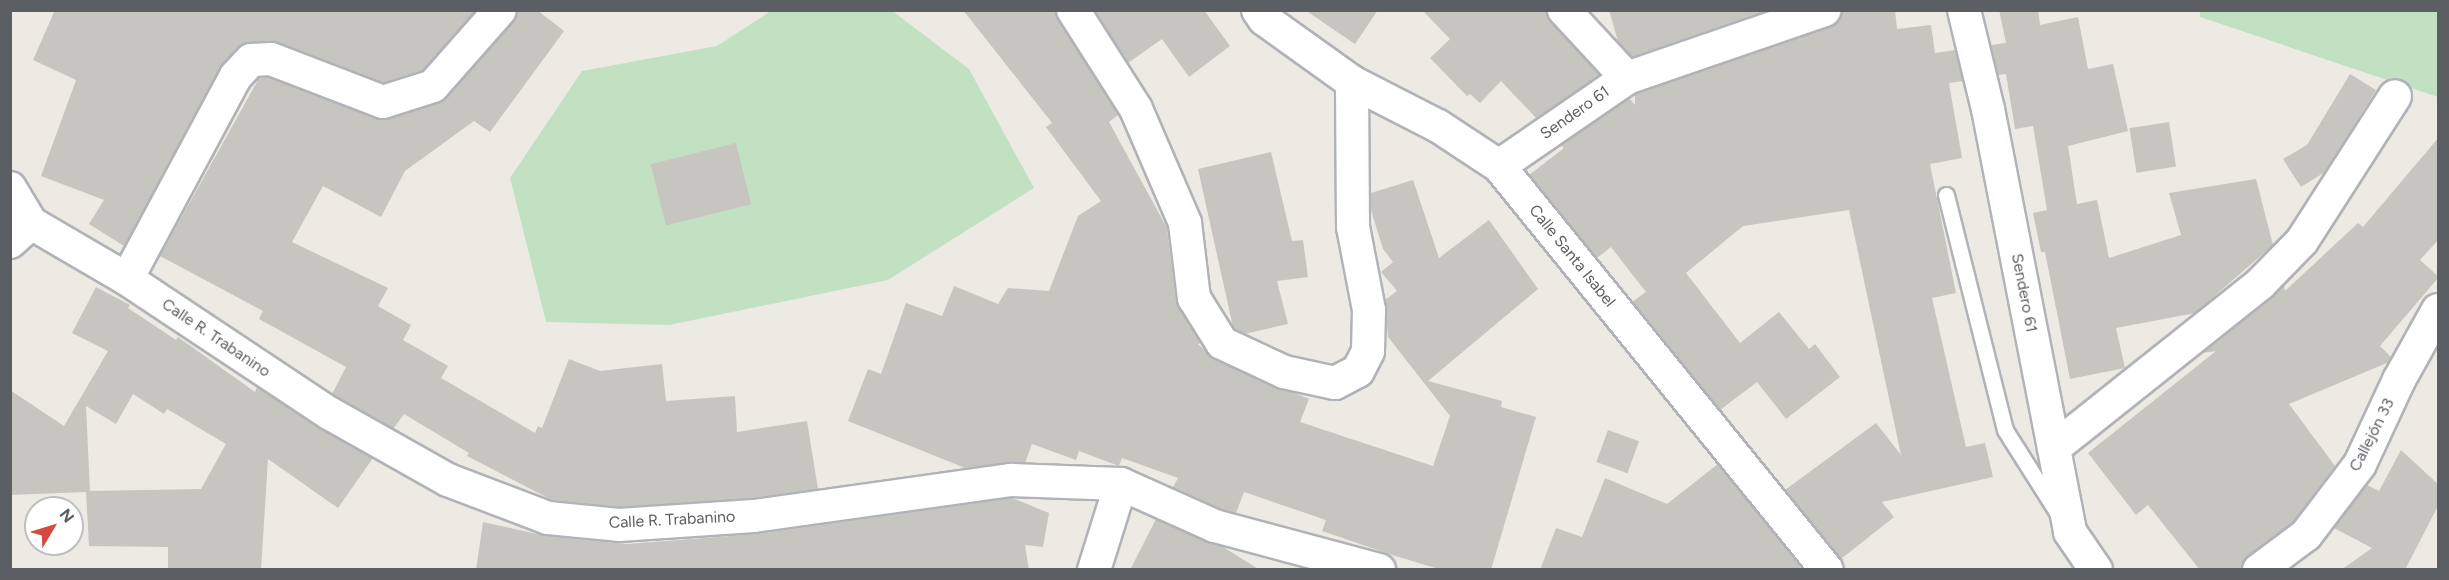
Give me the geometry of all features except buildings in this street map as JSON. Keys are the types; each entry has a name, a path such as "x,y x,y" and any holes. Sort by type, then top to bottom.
{"street":[{"path":"127,279 236,76 251,60 271,58 383,102 433,86 500,10"},
{"path":"1072,10 1136,109 1185,224 1194,297 1222,344 1284,372 1335,384 1358,370 1368,351 1369,310 1353,227 1352,82"},
{"name":"Calle Santa Isabel","path":"1258,10 1263,19 1352,82 1438,126 1499,166 1827,570"},
{"path":"1564,10 1627,78"},
{"name":"Sendero 61","path":"1499,166 1627,78 1826,10"},
{"name":"Sendero 61","path":"1964,10 1988,109 2070,532 2096,570"},
{"path":"2054,448 2260,284 2302,241 2394,96"},
{"name":"Calle R. Trabanino","path":"10,188 21,232 127,279 329,413 448,480 548,518 619,525 754,516 1011,480 1121,484 1215,526 1379,570"},
{"name":"Callejón 33","path":"2259,570 2306,535 2360,464 2399,380 2439,310"},
{"path":"1094,570 1121,484"}],"lane":[{"path":"1946,195 2006,430 2070,532"}],"green space":[{"path":"891,10 969,69 1034,188 888,280 669,325 546,322 510,178 582,71 717,46 771,11"},
{"path":"2200,10 2438,11 2438,97 2200,17"}]}
